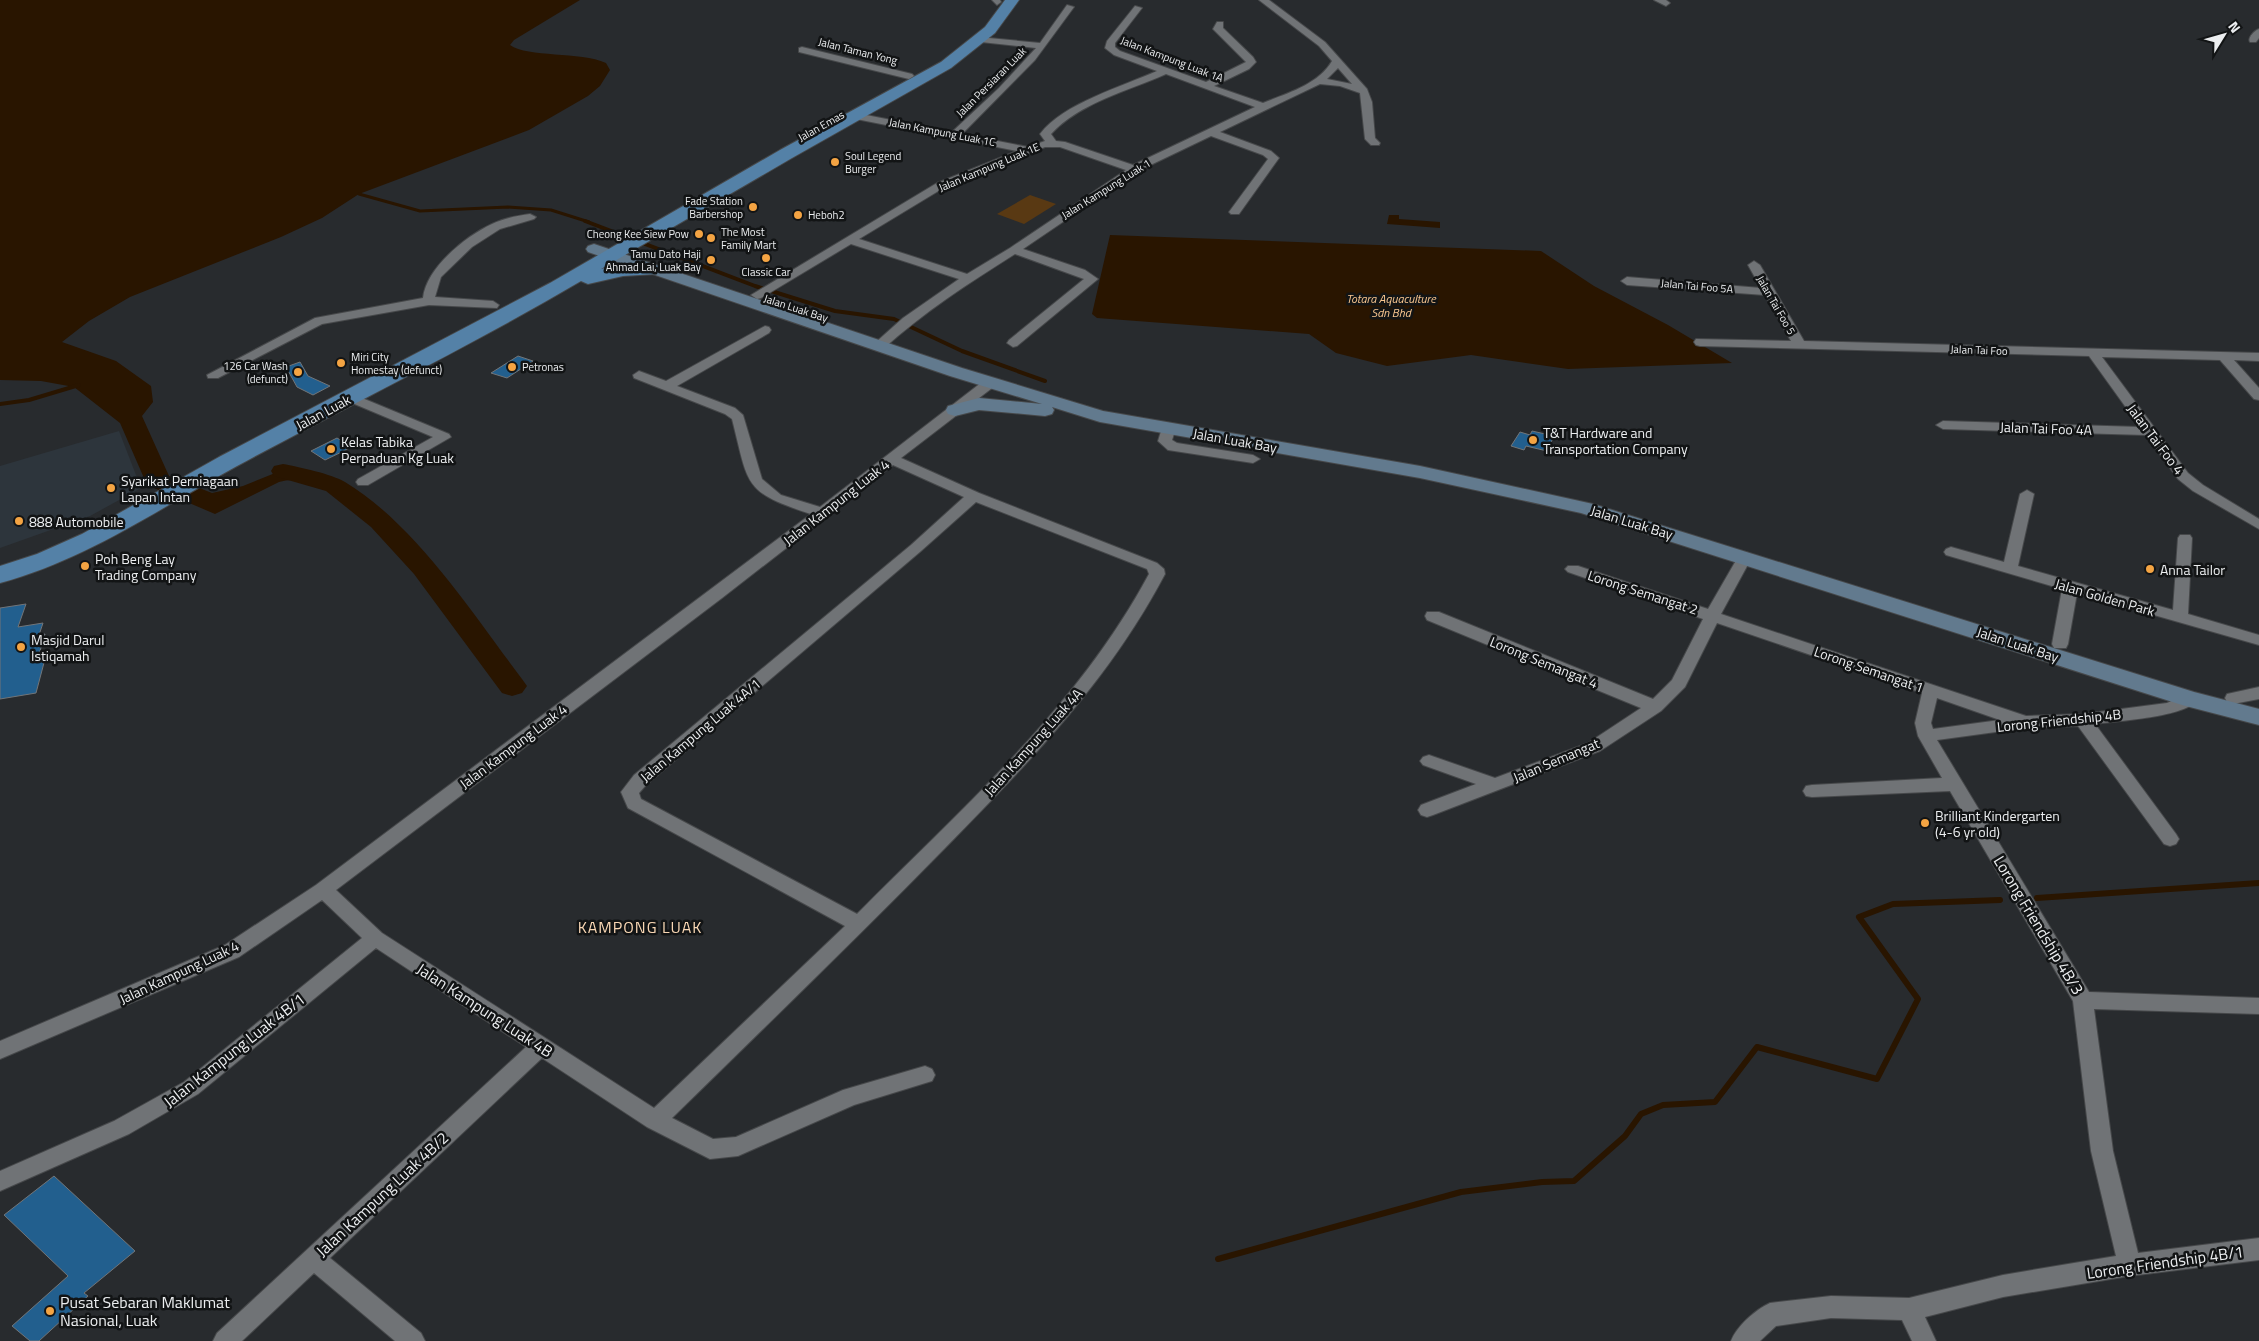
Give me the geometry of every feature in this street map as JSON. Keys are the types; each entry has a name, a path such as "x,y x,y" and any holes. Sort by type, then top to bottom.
{"main road":[{"name":"Jalan Emas","path":"625,242 946,65 981,38 1001,1"},
{"name":"Jalan Emas","path":"625,242 948,54 968,37 1001,1"},
{"path":"556,287 649,265 642,250 625,242"},
{"name":"Jalan Luak","path":"221,459 350,397 556,287 625,242"},
{"name":"Jalan Luak","path":"0,575 90,539 130,511 486,309 625,242"},
{"name":"Jalan Luak","path":"0,561 57,541 130,511"}],"street":[{"path":"1263,0 1322,44 1364,91 1367,102 1370,139 1375,143"},
{"name":"Jalan Persiaran Luak","path":"956,134 1010,82 1057,30 1070,7"},
{"name":"Jalan Kampung Luak 1A","path":"1135,11 1110,43 1110,48 1165,71 1263,106"},
{"path":"1206,86 1246,67 1251,62 1218,29 1220,24"},
{"name":"Jalan Persiaran Luak","path":"981,38 1042,46"},
{"name":"Jalan Taman Yong","path":"802,50 909,76"},
{"name":"Jalan Kampung Luak 1","path":"888,337 907,321 968,278 1014,250 1134,169 1263,106 1320,82 1331,71 1337,61"},
{"path":"1134,169 1052,142 1045,134 1051,125 1069,114 1165,71"},
{"name":"Jalan Kampung Luak 1","path":"1320,82 1341,83 1364,91"},
{"name":"Jalan Kampung Luak 1C","path":"856,116 956,134 1028,150"},
{"path":"1211,132 1267,153 1274,158 1235,212"},
{"name":"Jalan Kampung Luak 1E","path":"757,295 941,185 1052,142"},
{"path":"429,301 431,284 437,274 470,241 479,234 514,219 530,217"},
{"path":"851,240 968,278"},
{"name":"Jalan Luak Bay","path":"625,242 649,265 888,337 956,372 1012,380 1066,396 1131,411 1430,461 1538,484 1695,529 1868,586 2233,698 2259,703"},
{"path":"1013,343 1092,279 1081,273 1014,250"},
{"name":"Jalan Luak Bay","path":"649,265 757,295 888,337 989,377 1100,416 1420,472 1586,508 2190,699 2259,716"},
{"name":"Jalan Tai Foo 5","path":"1754,265 1767,292 1799,344"},
{"name":"Jalan Tai Foo 5A","path":"1627,280 1767,292"},
{"path":"213,375 319,321 429,301 449,302 453,305 486,309"},
{"path":"667,386 765,330"},
{"name":"Jalan Tai Foo","path":"1700,342 2259,357"},
{"name":"Jalan Tai Foo 4","path":"2093,353 2183,476 2198,488 2259,526"},
{"path":"2224,357 2259,396"},
{"path":"956,372 963,385 964,392 957,408"},
{"path":"639,375 730,411 738,418 755,480 760,488 770,495 822,514"},
{"name":"Jalan Kampung Luak 4","path":"0,1050 232,951 323,890 822,514 957,408 989,377"},
{"path":"350,397 444,437 363,482"},
{"path":"957,408 979,404 997,405 1100,416"},
{"name":"Jalan Tai Foo 4A","path":"1943,424 2148,430"},
{"path":"1169,428 1165,441 1173,447 1254,459"},
{"name":"Jalan Kampung Luak 4A","path":"850,932 1022,758 1054,723 1101,665 1140,606 1157,574 1152,566 974,496 891,459"},
{"path":"2010,569 2027,494"},
{"name":"Jalan Kampung Luak 4A/1","path":"850,932 634,802 630,792 640,780 916,548 974,496"},
{"path":"2180,618 2185,538"},
{"name":"Jalan Golden Park","path":"1951,552 2259,640"},
{"name":"Jalan Semangat","path":"1427,810 1594,747 1655,707 1679,683 1745,557"},
{"name":"Lorong Semangat 2","path":"1573,569 1713,615"},
{"path":"2060,644 2070,587"},
{"name":"Lorong Semangat 1","path":"1713,615 2025,722"},
{"name":"Lorong Semangat 4","path":"1433,616 1655,707"},
{"path":"1926,736 1923,724 1931,691"},
{"path":"2233,698 2259,693"},
{"name":"Lorong Friendship 4B","path":"1926,736 2025,722 2083,720 2170,708 2190,699"},
{"path":"2083,720 2170,839"},
{"name":"Lorong Friendship 4B/3","path":"1926,736 2083,1000 2102,1152 2129,1265"},
{"path":"1428,761 1497,785"},
{"path":"1812,791 1954,784"},
{"name":"Jalan Kampung Luak 4B","path":"323,890 375,938 655,1120 710,1149 726,1148 746,1142 850,1097 925,1075"},
{"path":"655,1120 850,932"},
{"name":"Jalan Kampung Luak 4B/1","path":"0,1181 140,1120 164,1106 191,1088 375,938"},
{"path":"2083,1000 2259,1006"},
{"name":"Jalan Kampung Luak 4B/2","path":"225,1341 540,1047"},
{"name":"Lorong Friendship 4B/1","path":"1909,1309 2003,1286 2072,1274 2129,1265 2259,1250"},
{"path":"313,1258 413,1341"},
{"path":"1743,1341 1770,1315 1831,1307 1909,1309 1924,1341"}],"shaded area":[{"path":"1030,195 1056,204 1024,224 997,214"},
{"path":"119,431 141,488 90,516 0,548 0,466"}],"water":[{"path":"0,0 580,0 514,40 510,45 529,52 595,59 606,63 610,70 600,86 588,96 529,130 359,194 322,218 281,237 130,297 89,321 62,342 116,361 151,386 153,402 142,416 169,476 212,493 243,486 290,467 326,476 315,486 298,480 279,482 215,514 147,485 120,423 74,387 41,381 0,380"},
{"path":"1389,215 1399,215 1399,219 1440,222 1440,228 1387,224"},
{"name":"Totara Aquaculture Sdn Bhd","path":"1110,235 1541,251 1594,286 1668,325 1732,363 1568,369 1471,355 1387,366 1336,353 1309,334 1097,318 1092,314"}],"building":[{"name":"Petronas","path":"518,356 533,361 507,378 491,373"},
{"path":"300,362 308,376 330,386 313,395 297,387 286,367"},
{"name":"T&T Hardware and Transportation Company","path":"1532,431 1554,436 1547,451 1526,446 1524,450 1511,446 1520,432 1530,435"},
{"name":"Kelas Tabika Perpaduan Kg Luak","path":"337,438 352,447 325,460 311,451"},
{"name":"Masjid Darul Istiqamah","path":"26,604 18,627 43,623 39,635 45,634 37,661 45,659 36,693 0,699 0,608"},
{"path":"54,1176 135,1251 84,1293 88,1296 39,1341 30,1341 12,1326 68,1276 4,1215"}],"waterway":[{"path":"359,194 420,211 508,207 551,210 589,222"},
{"path":"585,221 755,286 835,311 894,319 962,351 1045,381"},
{"path":"0,404 29,400 79,385"},
{"path":"283,471 335,486 380,521 423,568 512,686"},
{"path":"2037,898 2259,883"},
{"path":"1218,1259 1461,1192 1542,1182 1574,1181 1625,1136 1641,1114 1663,1105 1715,1102 1757,1047 1877,1079 1918,999 1859,917 1893,904 2000,900"}],"place":[{"name":"Soul Legend Burger","path":"835,162"},
{"name":"Fade Station Barbershop","path":"753,207"},
{"name":"Heboh2","path":"798,215"},
{"name":"Cheong Kee Siew Pow","path":"699,234"},
{"name":"The Most Family Mart","path":"711,238"},
{"name":"Classic Car","path":"766,258"},
{"name":"Tamu Dato Haji Ahmad Lai, Luak Bay","path":"711,260"},
{"name":"Miri City Homestay (defunct)","path":"341,363"},
{"name":"Petronas","path":"512,367"},
{"name":"126 Car Wash (defunct)","path":"298,372"},
{"name":"T&T Hardware and Transportation Company","path":"1533,440"},
{"name":"Kelas Tabika Perpaduan Kg Luak","path":"331,449"},
{"name":"Syarikat Perniagaan Lapan Intan","path":"111,488"},
{"name":"888 Automobile","path":"19,521"},
{"name":"Poh Beng Lay Trading Company","path":"85,566"},
{"name":"Anna Tailor","path":"2150,569"},
{"name":"Masjid Darul Istiqamah","path":"21,647"},
{"name":"Brilliant Kindergarten (4-6 yr old)","path":"1925,823"},
{"name":"Pusat Sebaran Maklumat Nasional, Luak","path":"50,1311"}],"district":[{"name":"KAMPONG LUAK","path":"640,927"}]}
